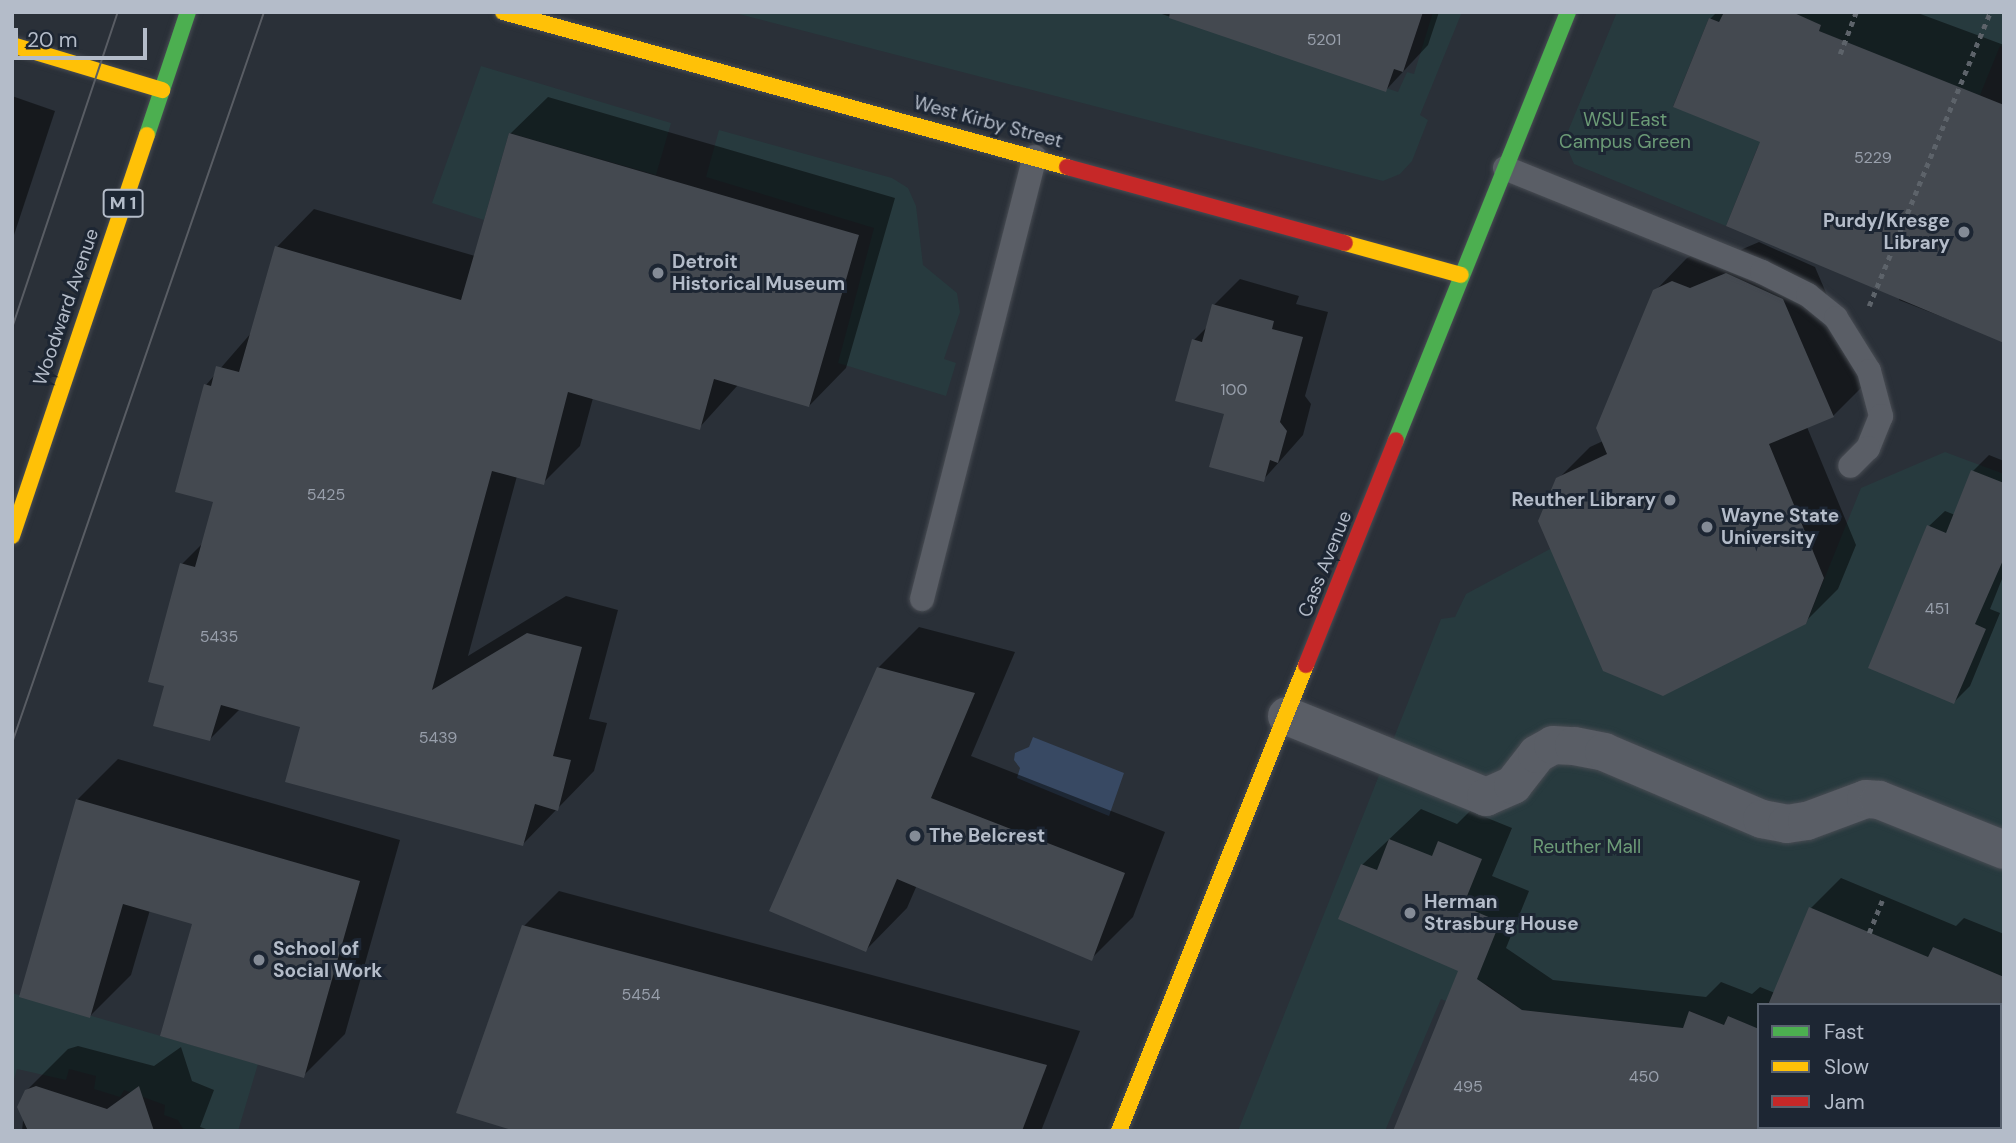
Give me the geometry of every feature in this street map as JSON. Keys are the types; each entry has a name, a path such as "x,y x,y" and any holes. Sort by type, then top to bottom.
{"street":[{"name":"Woodward Avenue","path":"12,536 188,12"},
{"name":"West Kirby Street","path":"503,12 1461,275"},
{"name":"Cass Avenue","path":"1119,1131 1567,12"},
{"path":"12,45 162,90"},
{"path":"1287,716 1486,797 1513,785 1545,750 1574,746 1604,751 1762,819 1787,824 1807,821 1866,799 1879,800 2004,850"}],"lane":[{"path":"922,599 1035,157"},
{"path":"1505,168 1762,272 1808,295 1836,318 1854,342 1869,371 1881,416 1868,448 1850,466"}],"path":[{"path":"1840,54 1856,12"},
{"path":"1854,342 1990,12"},
{"path":"1869,933 1882,901"}],"green space":[{"path":"731,12 1161,12 1398,92 1407,72 1414,74 1433,12 1462,12 1420,115 1428,120 1412,161 1400,174 1383,181"},
{"name":"WSU East Campus Green","path":"1617,12 1724,12 1719,22 1709,18 1673,106 1721,119 1822,171 1758,146 1726,226 1574,164 1564,141"},
{"path":"2004,12 2004,47 2000,46 1978,100 1819,31 1821,25 1795,14"},
{"path":"481,66 671,123 656,175 509,133 484,220 432,203"},
{"path":"719,130 892,178 908,188 916,206 923,265 957,293 960,312 944,359 956,363 946,396 838,363 874,228 706,177"},
{"name":"Reuther Mall","path":"1945,452 2004,474 2004,977 1933,947 1928,957 1766,1003 1757,1003 1757,1029 1728,1016 1724,1025 1690,1011 1683,1028 1522,1010 1486,984 1467,1010 1441,999 1385,1131 1238,1131 1441,619 1455,617 1466,594 1550,549 1806,624 1861,488"},
{"path":"12,993 258,1064 238,1131 184,1131 178,1120 164,1115 165,1105 124,1090 120,1097 94,1089 96,1076 69,1069 66,1080 17,1069 12,1086"},
{"path":"1909,1129 1994,1129 1994,1131"}],"water":[{"path":"1033,737 1124,773 1109,816 1017,778 1020,768 1014,760 1015,753 1029,747"}],"building":[{"path":"1170,12 1423,12 1403,72 1394,69 1386,92 1169,18"},
{"path":"1724,12 1792,12 1821,25 1819,31 2004,105 2004,343 1726,226 1760,142 1673,107 1709,18 1719,22"},
{"path":"509,133 859,235 809,407 714,379 700,430 568,392 544,485 492,471 432,690 527,633 582,647 553,756 571,760 558,811 535,804 523,846 285,782 300,727 221,705 210,741 153,726 164,686 148,682 180,563 195,567 213,502 175,492 204,384 211,386 216,366 239,372 275,246 461,300"},
{"name":"Reuther Library","path":"1726,273 1783,299 1834,417 1769,444 1824,578 1806,624 1663,696 1603,671 1538,521 1556,478 1607,454 1596,428 1653,290 1672,281 1690,288"},
{"path":"1212,304 1274,321 1272,329 1303,337 1280,422 1287,431 1278,463 1270,460 1264,482 1209,467 1224,414 1175,401 1192,339 1202,342"},
{"path":"1971,470 2004,483 2004,558 1975,624 1986,629 1954,704 1868,668 1927,525 1946,533"},
{"name":"The Belcrest","path":"877,667 975,693 931,798 1125,873 1092,961 897,879 866,952 769,911"},
{"name":"School of Social Work","path":"76,799 360,881 304,1078 160,1036 192,924 123,904 90,1018 19,997"},
{"path":"1389,839 1432,856 1438,841 1482,859 1463,906 1500,922 1477,979 1522,1010 1683,1028 1689,1011 1724,1025 1728,1016 1757,1028 1759,1131 1393,1131 1458,971 1338,919 1361,864 1377,870"},
{"path":"1809,907 1928,957 1933,947 2004,977 2004,1005 1769,1003"},
{"path":"522,925 1047,1065 1022,1131 515,1131 456,1113"},
{"path":"36,1086 107,1109 139,1086 154,1131 28,1131 17,1107 25,1090"}],"tram line":[{"path":"12,328 118,12"},
{"path":"12,743 264,12"}],"traffic: fast":[{"path":"147,135 188,12"},
{"path":"1396,440 1568,12"}],"traffic: slow":[{"path":"503,12 1067,167"},
{"path":"12,45 162,90"},
{"path":"12,536 147,135"},
{"path":"1345,243 1461,275"},
{"path":"1119,1131 1306,665"}],"traffic: jam":[{"path":"1067,167 1345,243"},
{"path":"1306,665 1396,440"}],"place":[{"name":"Purdy/Kresge Library","path":"1964,232"},
{"name":"Detroit Historical Museum","path":"658,273"},
{"name":"Reuther Library","path":"1670,500"},
{"name":"Wayne State University","path":"1707,527"},
{"name":"The Belcrest","path":"915,836"},
{"name":"Herman Strasburg House","path":"1410,913"},
{"name":"School of Social Work","path":"259,960"}]}
